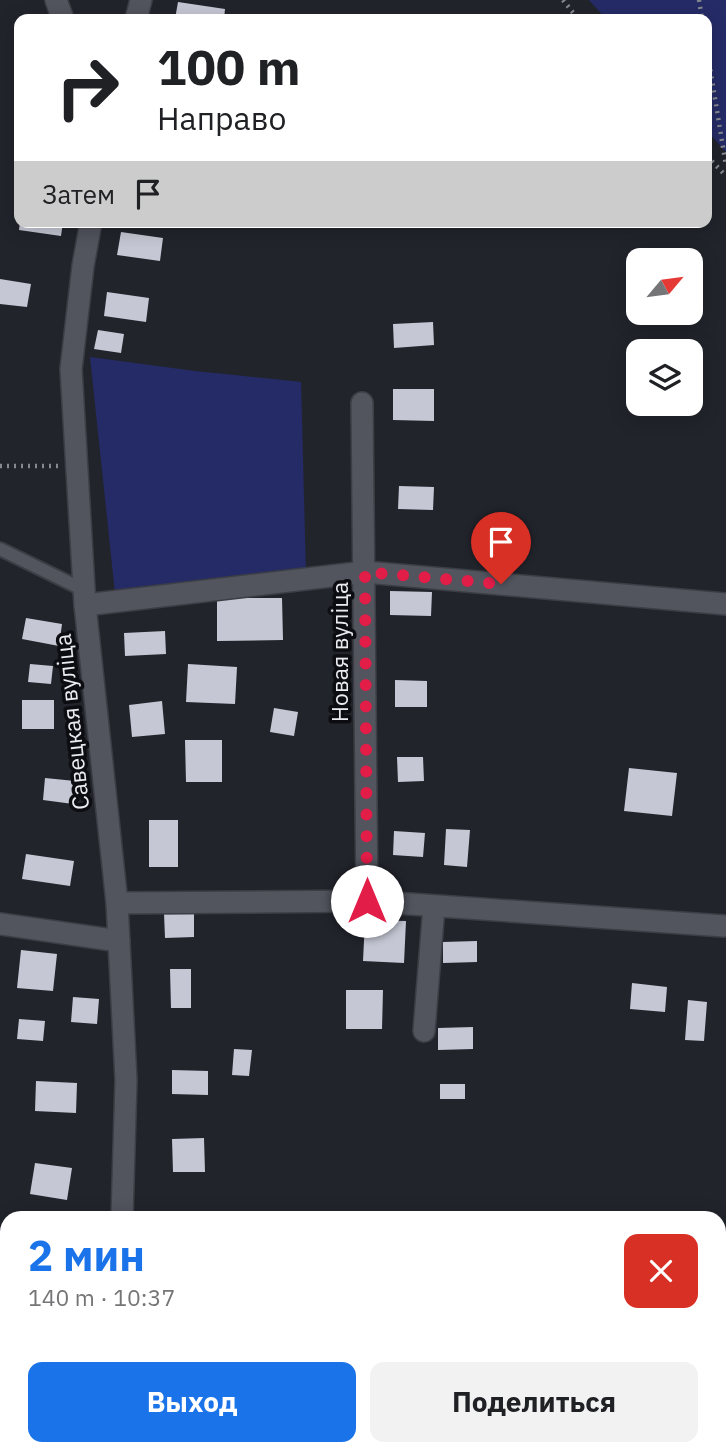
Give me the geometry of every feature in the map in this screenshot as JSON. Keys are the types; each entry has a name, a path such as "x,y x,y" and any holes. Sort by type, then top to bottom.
{"street":[{"name":"Савецкая вуліца","path":"90,228 71,369 85,597 117,903 126,1080 122,1211"},
{"name":"Новая вуліца","path":"362,403 367,901"},
{"path":"85,597 365,572 726,604"},
{"path":"117,903 367,901 724,926"},
{"path":"424,1031 434,906"},
{"path":"0,924 119,941"}],"lane":[{"path":"0,549 85,597"}],"path":[{"path":"563,0 574,14"},
{"path":"712,80 726,166"},
{"path":"712,161 726,176"},
{"path":"0,466 64,466"}],"shaded area":[{"path":"589,0 726,0 726,152 712,137 712,14 602,14"},
{"path":"90,357 301,382 306,574 115,593"}],"building":[{"path":"178,2 225,9 224,14 176,14"},
{"path":"19,228 62,228 61,236"},
{"path":"121,232 163,238 160,261 117,255"},
{"path":"0,279 31,284 27,307 0,304"},
{"path":"107,292 149,298 146,322 104,316"},
{"path":"433,322 434,345 394,348 393,324"},
{"path":"98,330 124,334 121,353 94,349"},
{"path":"393,389 434,389 434,421 393,420"},
{"path":"399,486 434,487 433,510 398,509"},
{"path":"390,591 432,592 431,616 390,615"},
{"path":"217,598 282,598 283,640 217,641"},
{"path":"26,618 62,624 59,646 22,639"},
{"path":"165,631 166,654 125,656 124,633"},
{"path":"30,664 53,666 51,684 28,682"},
{"path":"188,664 237,667 235,704 186,702"},
{"path":"395,680 427,681 427,707 395,707"},
{"path":"22,700 54,700 54,729 22,729"},
{"path":"162,701 165,734 132,737 129,705"},
{"path":"274,708 298,712 294,736 270,732"},
{"path":"185,740 222,740 222,782 186,782"},
{"path":"397,757 423,757 424,781 398,782"},
{"path":"629,768 677,773 672,816 624,811"},
{"path":"45,778 75,781 73,804 43,800"},
{"path":"149,820 178,820 178,867 149,867"},
{"path":"446,829 470,830 467,867 444,865"},
{"path":"394,831 425,833 423,857 393,855"},
{"path":"26,854 74,861 70,886 22,879"},
{"path":"164,913 194,913 194,937 165,938"},
{"path":"365,920 406,921 404,963 363,961"},
{"path":"477,941 477,962 443,963 443,942"},
{"path":"21,950 57,954 53,991 17,988"},
{"path":"170,969 191,969 191,1008 171,1008"},
{"path":"632,983 667,987 665,1012 630,1009"},
{"path":"346,990 383,990 382,1029 346,1029"},
{"path":"73,997 99,999 97,1024 71,1022"},
{"path":"688,1000 707,1002 704,1041 685,1040"},
{"path":"19,1019 45,1021 43,1041 17,1039"},
{"path":"473,1027 473,1049 438,1050 438,1028"},
{"path":"234,1049 252,1050 249,1076 232,1075"},
{"path":"172,1070 208,1071 208,1095 172,1094"},
{"path":"36,1081 77,1083 76,1113 35,1111"},
{"path":"440,1084 465,1084 465,1099 440,1099"},
{"path":"204,1138 205,1172 173,1172 172,1139"},
{"path":"35,1163 72,1168 67,1200 30,1194"}],"route":[{"path":"367,901 365,572 501,584"}]}
